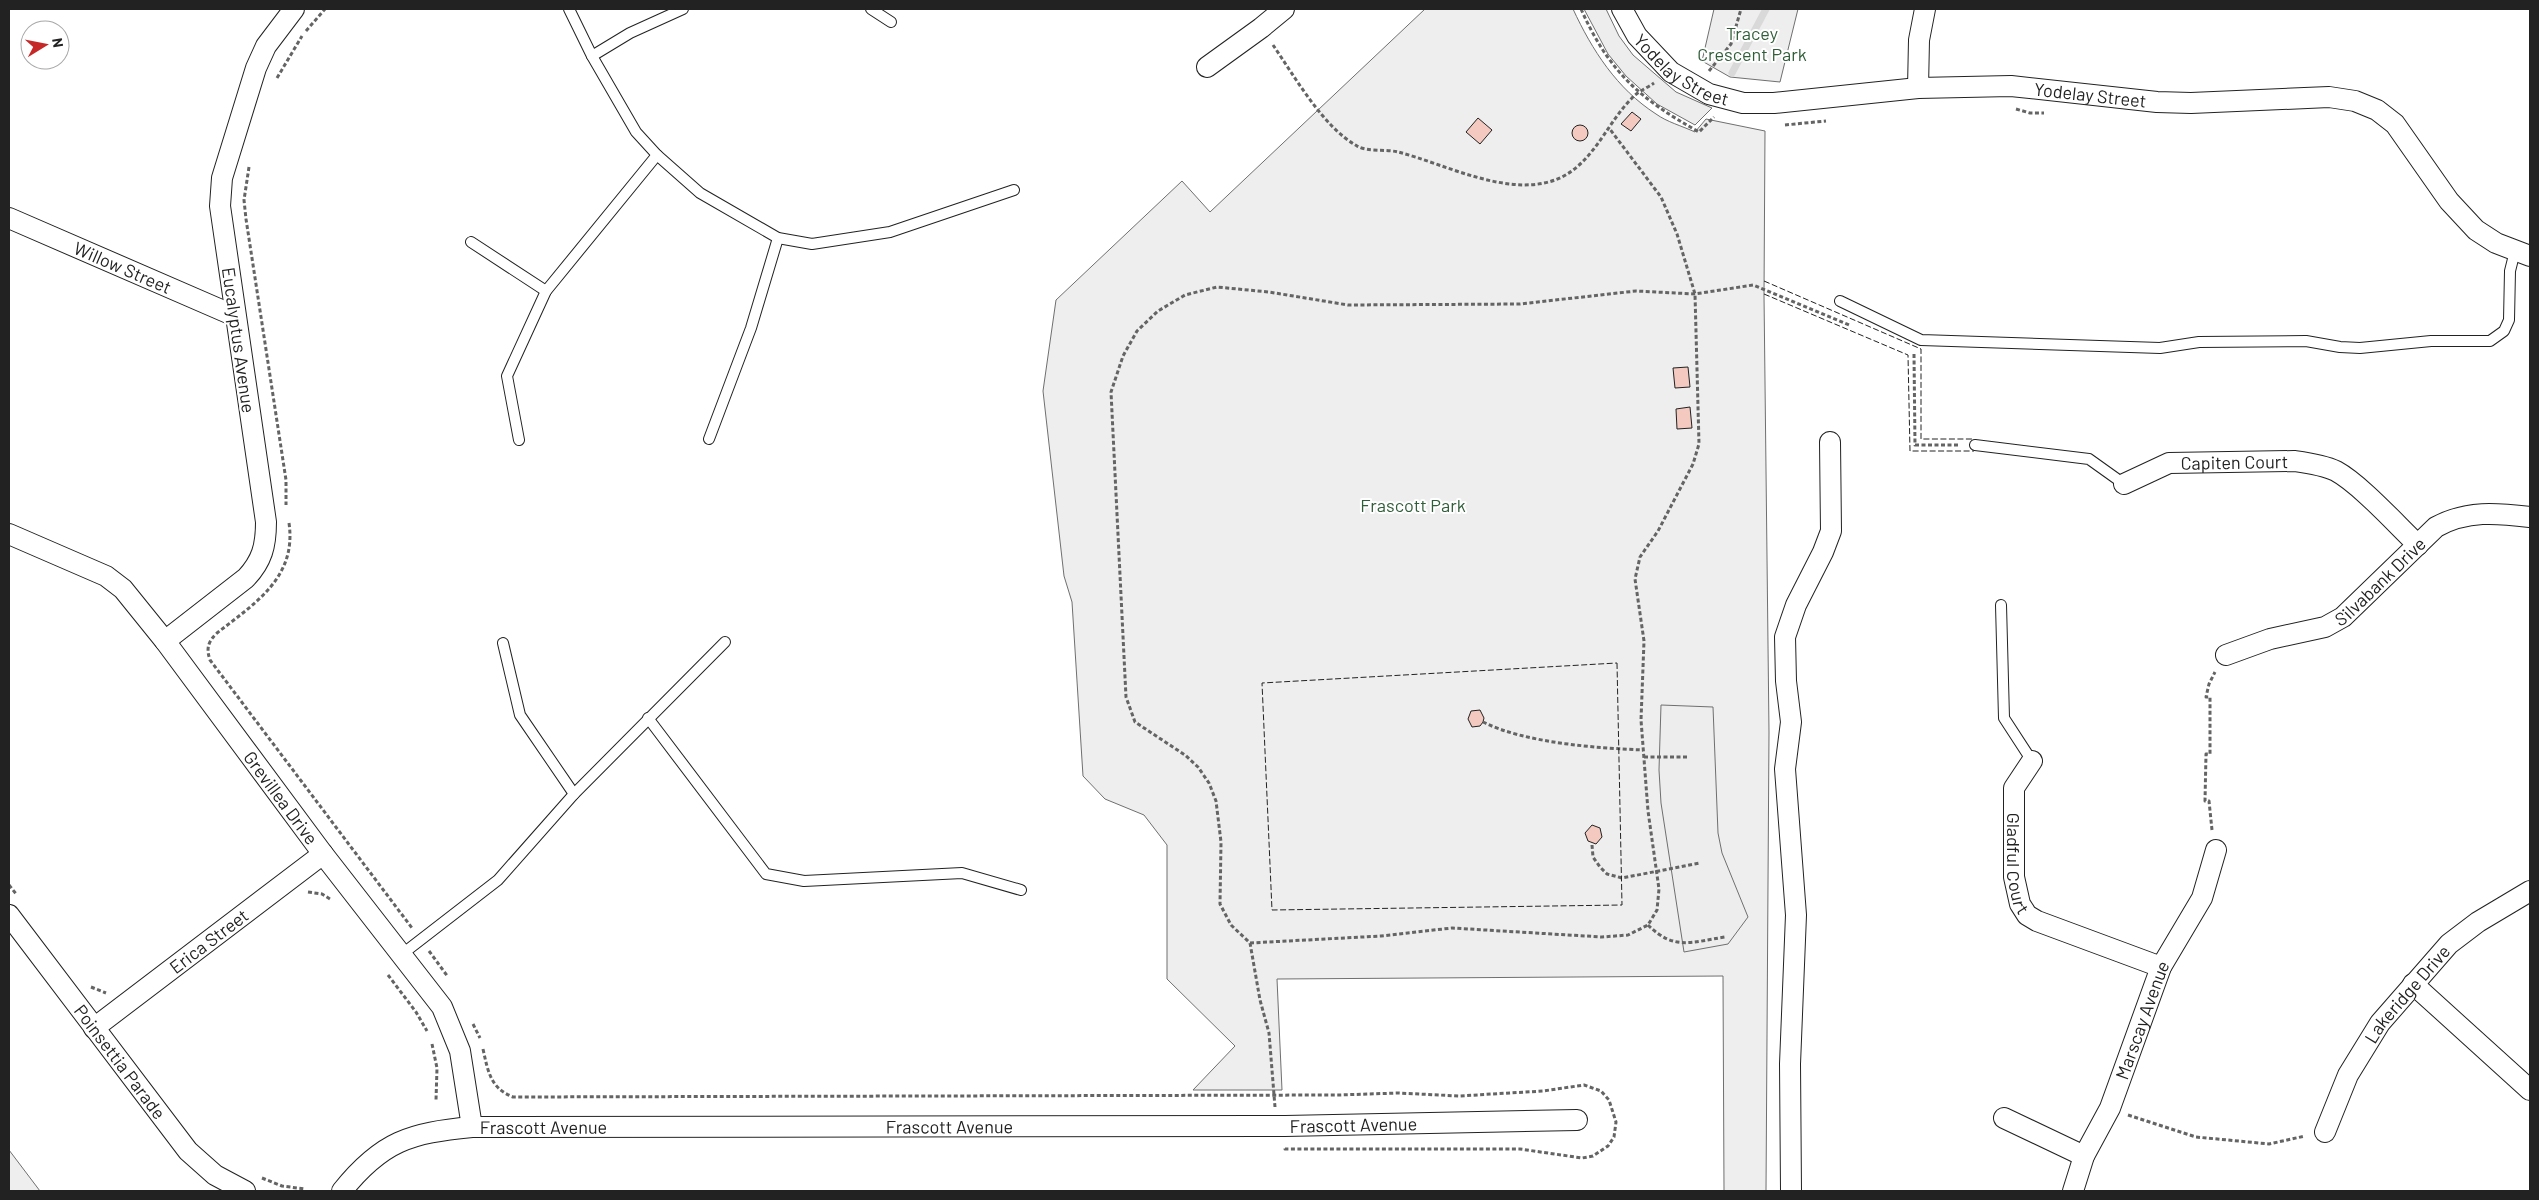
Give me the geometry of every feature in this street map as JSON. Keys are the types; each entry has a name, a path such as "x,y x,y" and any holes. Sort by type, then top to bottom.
{"street":[{"name":"Eucalyptus Avenue","path":"165,641 246,578 257,566 264,552 266,522 220,206 222,178 256,68 266,46 294,9"},
{"path":"1207,67 1284,9"},
{"name":"Yodelay Street","path":"1622,9 1637,36 1671,72 1694,86 1726,100 1762,104 1918,88 2011,86 2149,101 2191,103 2329,97 2355,101 2377,110 2395,124 2462,217 2486,238 2523,254"},
{"path":"1918,88 1919,40 1925,9"},
{"name":"Willow Street","path":"9,218 236,316"},
{"path":"1791,1191 1790,1064 1796,915 1785,769 1791,722 1786,681 1785,637 1796,605 1823,552 1831,531 1830,442"},
{"name":"Capiten Court","path":"2124,484 2169,463 2294,461 2311,464 2336,471 2351,482 2418,545"},
{"name":"Silvabank Drive","path":"2226,655 2270,639 2325,627 2343,617 2436,527 2456,518 2476,513 2530,517"},
{"name":"Grevillea Drive","path":"9,534 106,576 123,589 165,641 323,854 442,1007 460,1051 472,1126"},
{"name":"Gladful Court","path":"2032,761 2014,788 2014,877 2020,904 2027,915 2037,921 2160,967"},
{"name":"Marscay Avenue","path":"2073,1191 2084,1156 2110,1108 2160,967 2202,898 2216,850"},
{"name":"Erica Street","path":"94,1028 323,854"},
{"name":"Lakeridge Drive","path":"2325,1132 2348,1076 2380,1023 2413,984 2449,944 2478,922 2530,891"},
{"name":"Poinsettia Parade","path":"9,916 188,1151 215,1174 249,1183"},
{"path":"2413,984 2530,1090"},
{"path":"2004,1118 2084,1156"},
{"name":"Frascott Avenue","path":"342,1191 355,1175 375,1156 399,1141 422,1133 472,1126 1277,1125 1576,1120"}],"lane":[{"path":"569,9 592,56 636,132 657,155 700,193 778,238 812,244 890,232 1014,190"},
{"path":"592,56 630,33 683,9"},
{"path":"871,9 891,22"},
{"path":"519,440 507,376 546,291 657,155"},
{"path":"709,439 751,328 778,238"},
{"path":"471,242 546,291"},
{"path":"1840,301 1921,340 2160,348 2199,342 2306,341 2340,347 2360,348 2431,341 2481,342 2497,337 2504,331 2509,320 2510,271 2523,254"},
{"name":"Capiten Court","path":"1975,445 2089,459 2124,484"},
{"path":"2001,605 2004,718 2032,761"},
{"path":"401,955 498,880 574,794 725,642"},
{"path":"503,643 520,715 574,794"},
{"path":"648,718 766,874 804,881 962,872 1021,890"}],"path":[{"path":"1581,9 1599,44 1619,72 1638,93 1662,111 1699,132 1714,117 1723,119"},
{"path":"1694,86 1732,44 1742,9"},
{"path":"1261,28 1321,115 1358,147 1417,157 1480,178 1534,184 1562,177 1582,163 1632,97 1671,72"},
{"path":"2007,108 2030,113 2051,113"},
{"path":"1778,125 1828,120"},
{"path":"1250,943 1381,936 1452,928 1602,936 1628,935 1648,925 1658,910 1658,889 1641,720 1644,641 1635,580 1640,557 1663,523 1693,464 1699,444 1695,294 1677,234 1661,197 1609,128"},
{"path":"1277,1125 1269,1033 1260,1000 1250,943 1231,925 1220,904 1220,823 1216,801 1209,783 1198,767 1185,755 1135,722 1126,697 1111,392 1124,356 1137,331 1158,311 1185,295 1217,288 1269,292 1348,305 1520,304 1636,291 1695,294 1758,285 1857,329"},
{"path":"1912,351 1915,445 1975,445"},
{"path":"2216,850 2209,801 2205,801 2206,754 2210,754 2210,697 2206,697 2208,684 2226,655"},
{"path":"1483,722 1512,733 1550,741 1643,750"},
{"path":"1644,757 1688,757"},
{"path":"1592,844 1593,857 1607,874 1622,878 1700,863"},
{"path":"306,892 322,894 335,906"},
{"path":"1648,925 1659,935 1680,944 1725,937"},
{"path":"387,974 416,1012 434,1048 437,1080 436,1100"},
{"path":"2110,1108 2196,1137 2269,1144 2325,1132"},
{"path":"249,1183 305,1189"}],"green space":[{"name":"Frascott Park","path":"1425,9 1573,9 1588,39 1607,68 1629,93 1660,117 1695,132 1706,119 1765,131 1764,295 1769,732 1766,1191 1724,1191 1723,976 1277,979 1282,1090 1193,1090 1235,1046 1167,979 1167,845 1144,815 1105,799 1083,776 1072,602 1064,576 1043,391 1056,300 1182,181 1210,212"},
{"name":"Tracey Crescent Park","path":"1714,9 1798,9 1780,82 1730,77 1702,61"},
{"path":"9,1150 40,1191 9,1191"}],"shaded area":[{"path":"1584,9 1606,9 1619,36 1633,55 1676,92 1712,108 1695,125 1657,104 1626,76 1608,54"},
{"path":"1661,705 1713,707 1718,833 1722,853 1748,917 1728,944 1684,952 1661,803 1659,770"}],"building":[{"path":"1632,112 1641,119 1631,131 1621,124"},
{"path":"1478,118 1492,130 1480,144 1466,132"},
{"path":"1580,125 1586,127 1588,133 1586,139 1580,141 1574,139 1572,133 1574,127"},
{"path":"1688,367 1690,387 1675,388 1673,368"},
{"path":"1690,407 1692,428 1677,429 1676,409"},
{"path":"1480,710 1484,718 1483,722 1480,726 1472,727 1468,719 1471,711"},
{"path":"1592,825 1600,828 1602,837 1596,844 1588,841 1585,833"}],"waterway":[{"path":"1732,73 1766,9"}],"fence":[{"path":"1764,281 1921,349 1921,439 1973,439"},
{"path":"1764,294 1908,355 1910,451 1974,451"},
{"path":"1617,663 1622,905 1272,910 1262,683 1617,663"}]}
